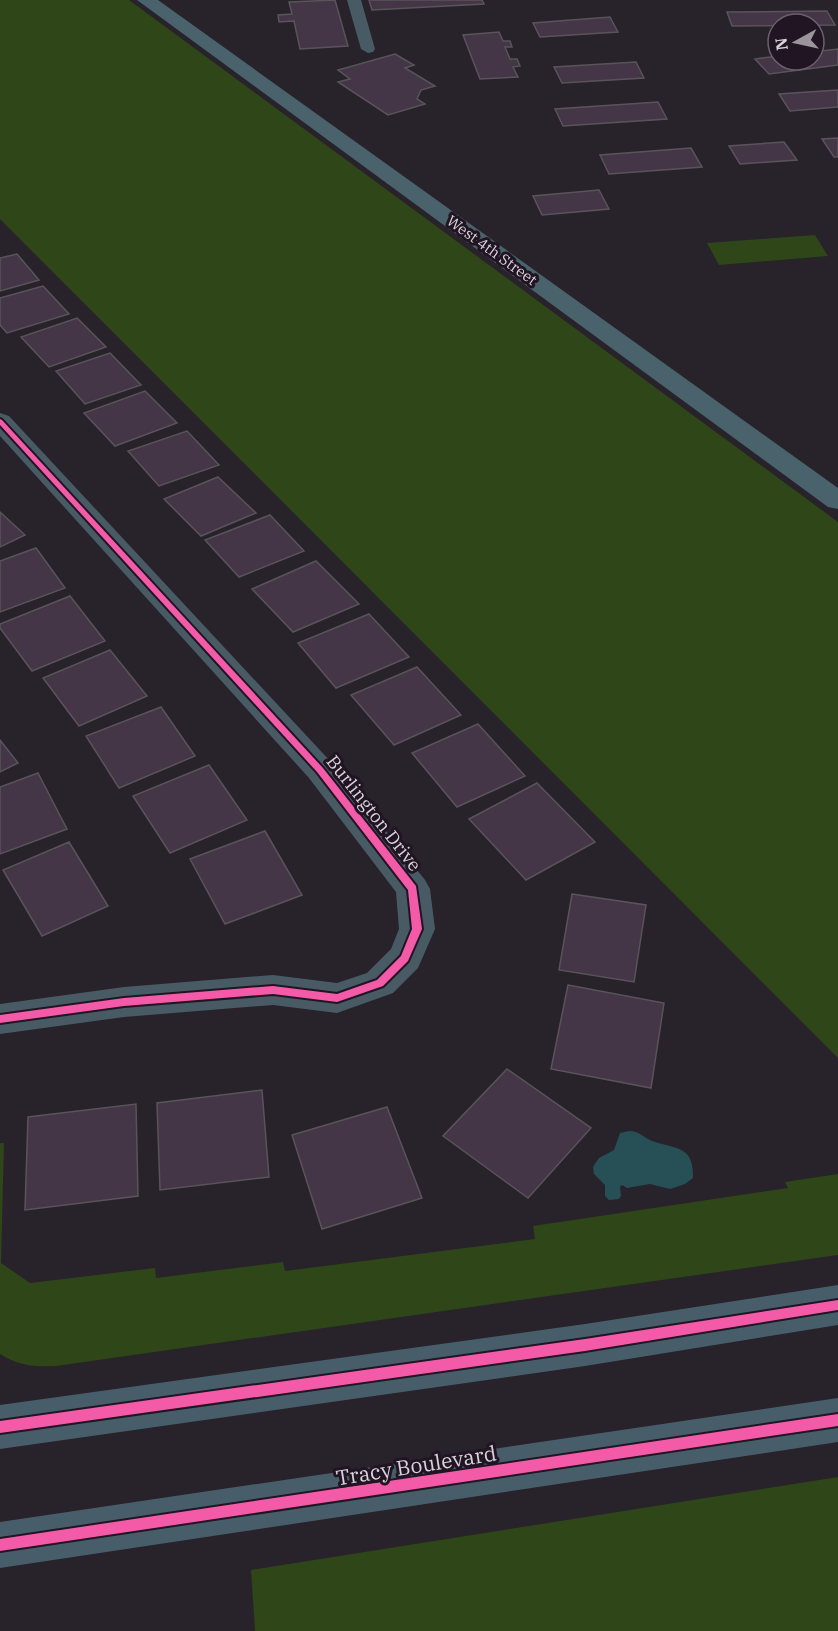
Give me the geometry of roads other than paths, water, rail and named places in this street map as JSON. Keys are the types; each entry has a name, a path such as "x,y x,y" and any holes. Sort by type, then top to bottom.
{"main road":[{"path":"0,1427 585,1345 838,1305"},
{"name":"Tracy Boulevard","path":"0,1545 838,1420"}],"street":[{"name":"West 4th Street","path":"147,0 838,501"},
{"name":"Burlington Drive","path":"0,422 320,770 413,889 417,929 405,958 380,983 337,998 273,990 124,1002 0,1018"}],"lane":[{"path":"354,0 368,49"}],"water":[{"path":"637,1132 651,1141 683,1151 691,1160 693,1178 685,1184 670,1189 650,1184 627,1188 622,1185 619,1199 609,1200 605,1196 605,1185 594,1174 593,1167 599,1158 614,1150 620,1133"}]}
